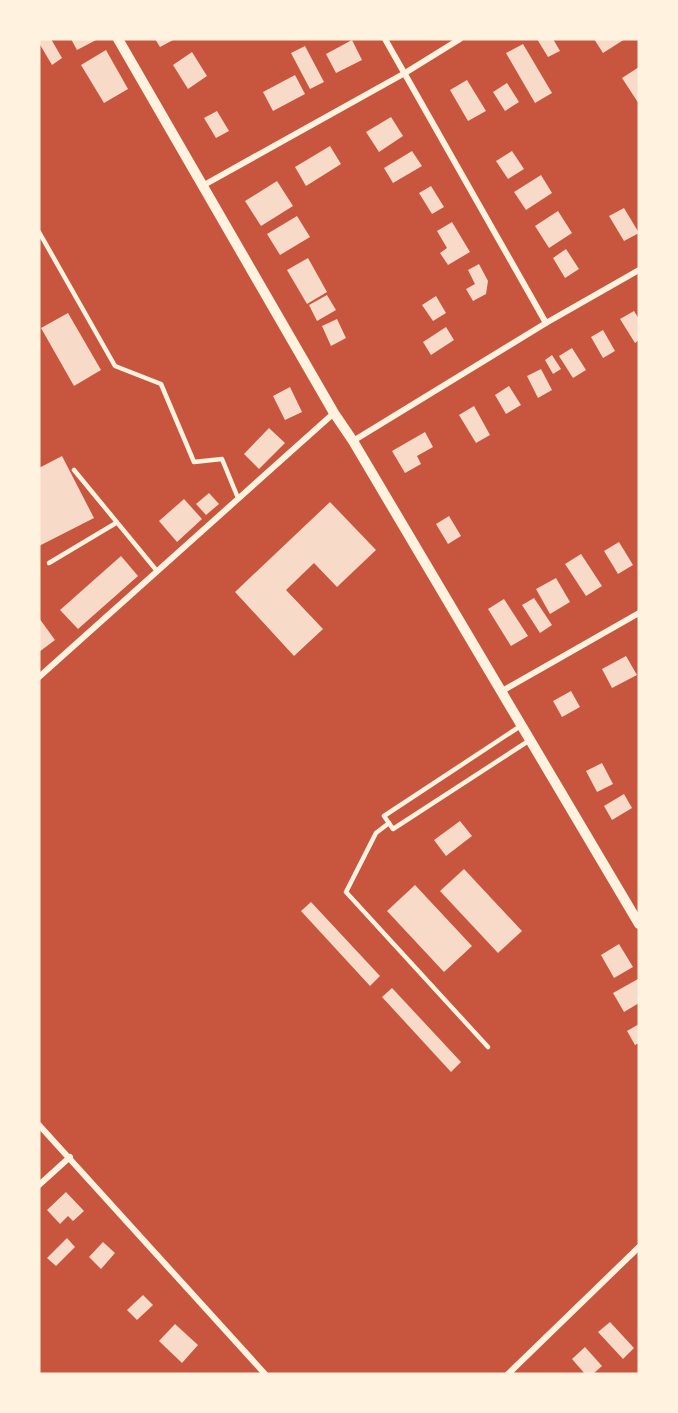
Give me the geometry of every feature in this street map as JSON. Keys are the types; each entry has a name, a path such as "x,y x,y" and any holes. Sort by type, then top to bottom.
{"street":[{"path":"118,39 334,413 353,441 639,924"},
{"path":"385,39 546,323"},
{"path":"204,185 405,73 460,39"},
{"path":"353,441 546,323 639,270"},
{"path":"39,677 334,413"},
{"path":"502,691 639,613"},
{"path":"39,1125 265,1374"},
{"path":"39,1185 69,1157"},
{"path":"508,1374 639,1247"}],"lane":[{"path":"39,232 115,366 161,384 194,462 222,459 238,498"},
{"path":"74,470 116,524 157,571"},
{"path":"49,563 116,524"},
{"path":"522,725 384,816 393,829 531,740"},
{"path":"389,823 376,833 346,891 488,1047"}],"building":[{"path":"39,39 51,39 62,58 52,65"},
{"path":"71,39 98,39 77,50"},
{"path":"155,39 175,39 160,47"},
{"path":"537,39 553,39 560,51 548,57"},
{"path":"594,39 625,39 603,53"},
{"path":"352,40 362,60 336,73 326,54"},
{"path":"523,44 552,93 535,103 506,53"},
{"path":"305,46 324,82 310,89 291,53"},
{"path":"106,50 128,89 104,103 81,65"},
{"path":"192,52 207,76 188,89 173,65"},
{"path":"639,67 639,104 622,78"},
{"path":"295,75 305,94 273,111 263,92"},
{"path":"467,80 486,111 468,121 450,90"},
{"path":"507,83 519,102 505,111 493,92"},
{"path":"217,111 229,131 216,138 204,118"},
{"path":"391,117 403,136 379,152 366,132"},
{"path":"330,146 341,164 306,186 295,167"},
{"path":"412,151 422,166 393,183 384,168"},
{"path":"512,151 524,169 508,179 496,161"},
{"path":"541,175 552,193 526,210 514,192"},
{"path":"277,181 293,206 261,226 245,201"},
{"path":"431,186 444,207 432,214 419,193"},
{"path":"624,208 639,233 624,241 609,216"},
{"path":"558,211 572,233 549,248 535,226"},
{"path":"297,216 310,237 280,255 267,234"},
{"path":"452,222 470,252 448,265 440,253 447,248 437,231"},
{"path":"566,249 579,269 565,278 553,258"},
{"path":"308,258 327,292 307,304 287,270"},
{"path":"479,264 488,281 486,294 473,301 466,289 475,284 468,270"},
{"path":"327,295 336,310 317,321 309,305"},
{"path":"436,296 446,313 433,321 422,305"},
{"path":"634,311 639,319 639,340 635,343 620,319"},
{"path":"68,313 101,370 74,386 41,328"},
{"path":"337,319 346,338 331,346 322,326"},
{"path":"446,327 454,340 431,355 423,342"},
{"path":"603,330 615,351 603,358 591,337"},
{"path":"572,348 586,370 573,378 559,356"},
{"path":"552,355 561,369 553,374 545,360"},
{"path":"541,369 552,390 538,398 527,376"},
{"path":"509,386 521,405 506,414 495,395"},
{"path":"290,387 302,412 285,420 273,396"},
{"path":"474,406 490,435 476,443 459,415"},
{"path":"269,428 285,443 259,469 244,454"},
{"path":"425,432 433,447 417,456 421,464 405,473 392,451"},
{"path":"62,456 94,518 39,546 39,468"},
{"path":"209,493 219,504 206,515 196,504"},
{"path":"184,499 202,519 177,542 159,521"},
{"path":"330,502 376,550 337,587 314,563 286,590 323,629 294,656 235,592"},
{"path":"449,516 461,536 448,544 436,524"},
{"path":"619,542 633,565 618,574 604,551"},
{"path":"581,554 602,586 586,596 565,564"},
{"path":"121,556 138,576 78,629 60,610"},
{"path":"556,578 570,602 550,614 536,589"},
{"path":"534,598 552,625 540,633 522,605"},
{"path":"504,599 528,636 511,646 488,609"},
{"path":"39,618 55,640 39,652"},
{"path":"626,656 637,675 612,688 602,669"},
{"path":"571,691 580,707 562,717 553,701"},
{"path":"602,763 613,784 597,792 586,771"},
{"path":"624,794 632,808 612,820 604,806"},
{"path":"460,821 472,836 446,856 434,840"},
{"path":"464,869 522,931 498,953 440,891"},
{"path":"415,885 472,946 444,972 387,911"},
{"path":"311,902 380,976 370,986 301,911"},
{"path":"619,944 633,967 614,978 601,955"},
{"path":"638,979 639,1003 624,1012 613,993"},
{"path":"392,988 461,1062 451,1072 382,997"},
{"path":"639,1024 639,1043 635,1045 627,1031"},
{"path":"66,1192 84,1211 73,1221 68,1216 60,1224 47,1210"},
{"path":"67,1238 75,1247 56,1266 47,1258"},
{"path":"103,1242 115,1253 101,1269 89,1257"},
{"path":"143,1295 153,1305 137,1320 127,1310"},
{"path":"610,1322 634,1348 623,1359 598,1332"},
{"path":"175,1324 198,1345 182,1363 159,1341"},
{"path":"585,1347 602,1366 593,1374 585,1374 572,1359"}]}
